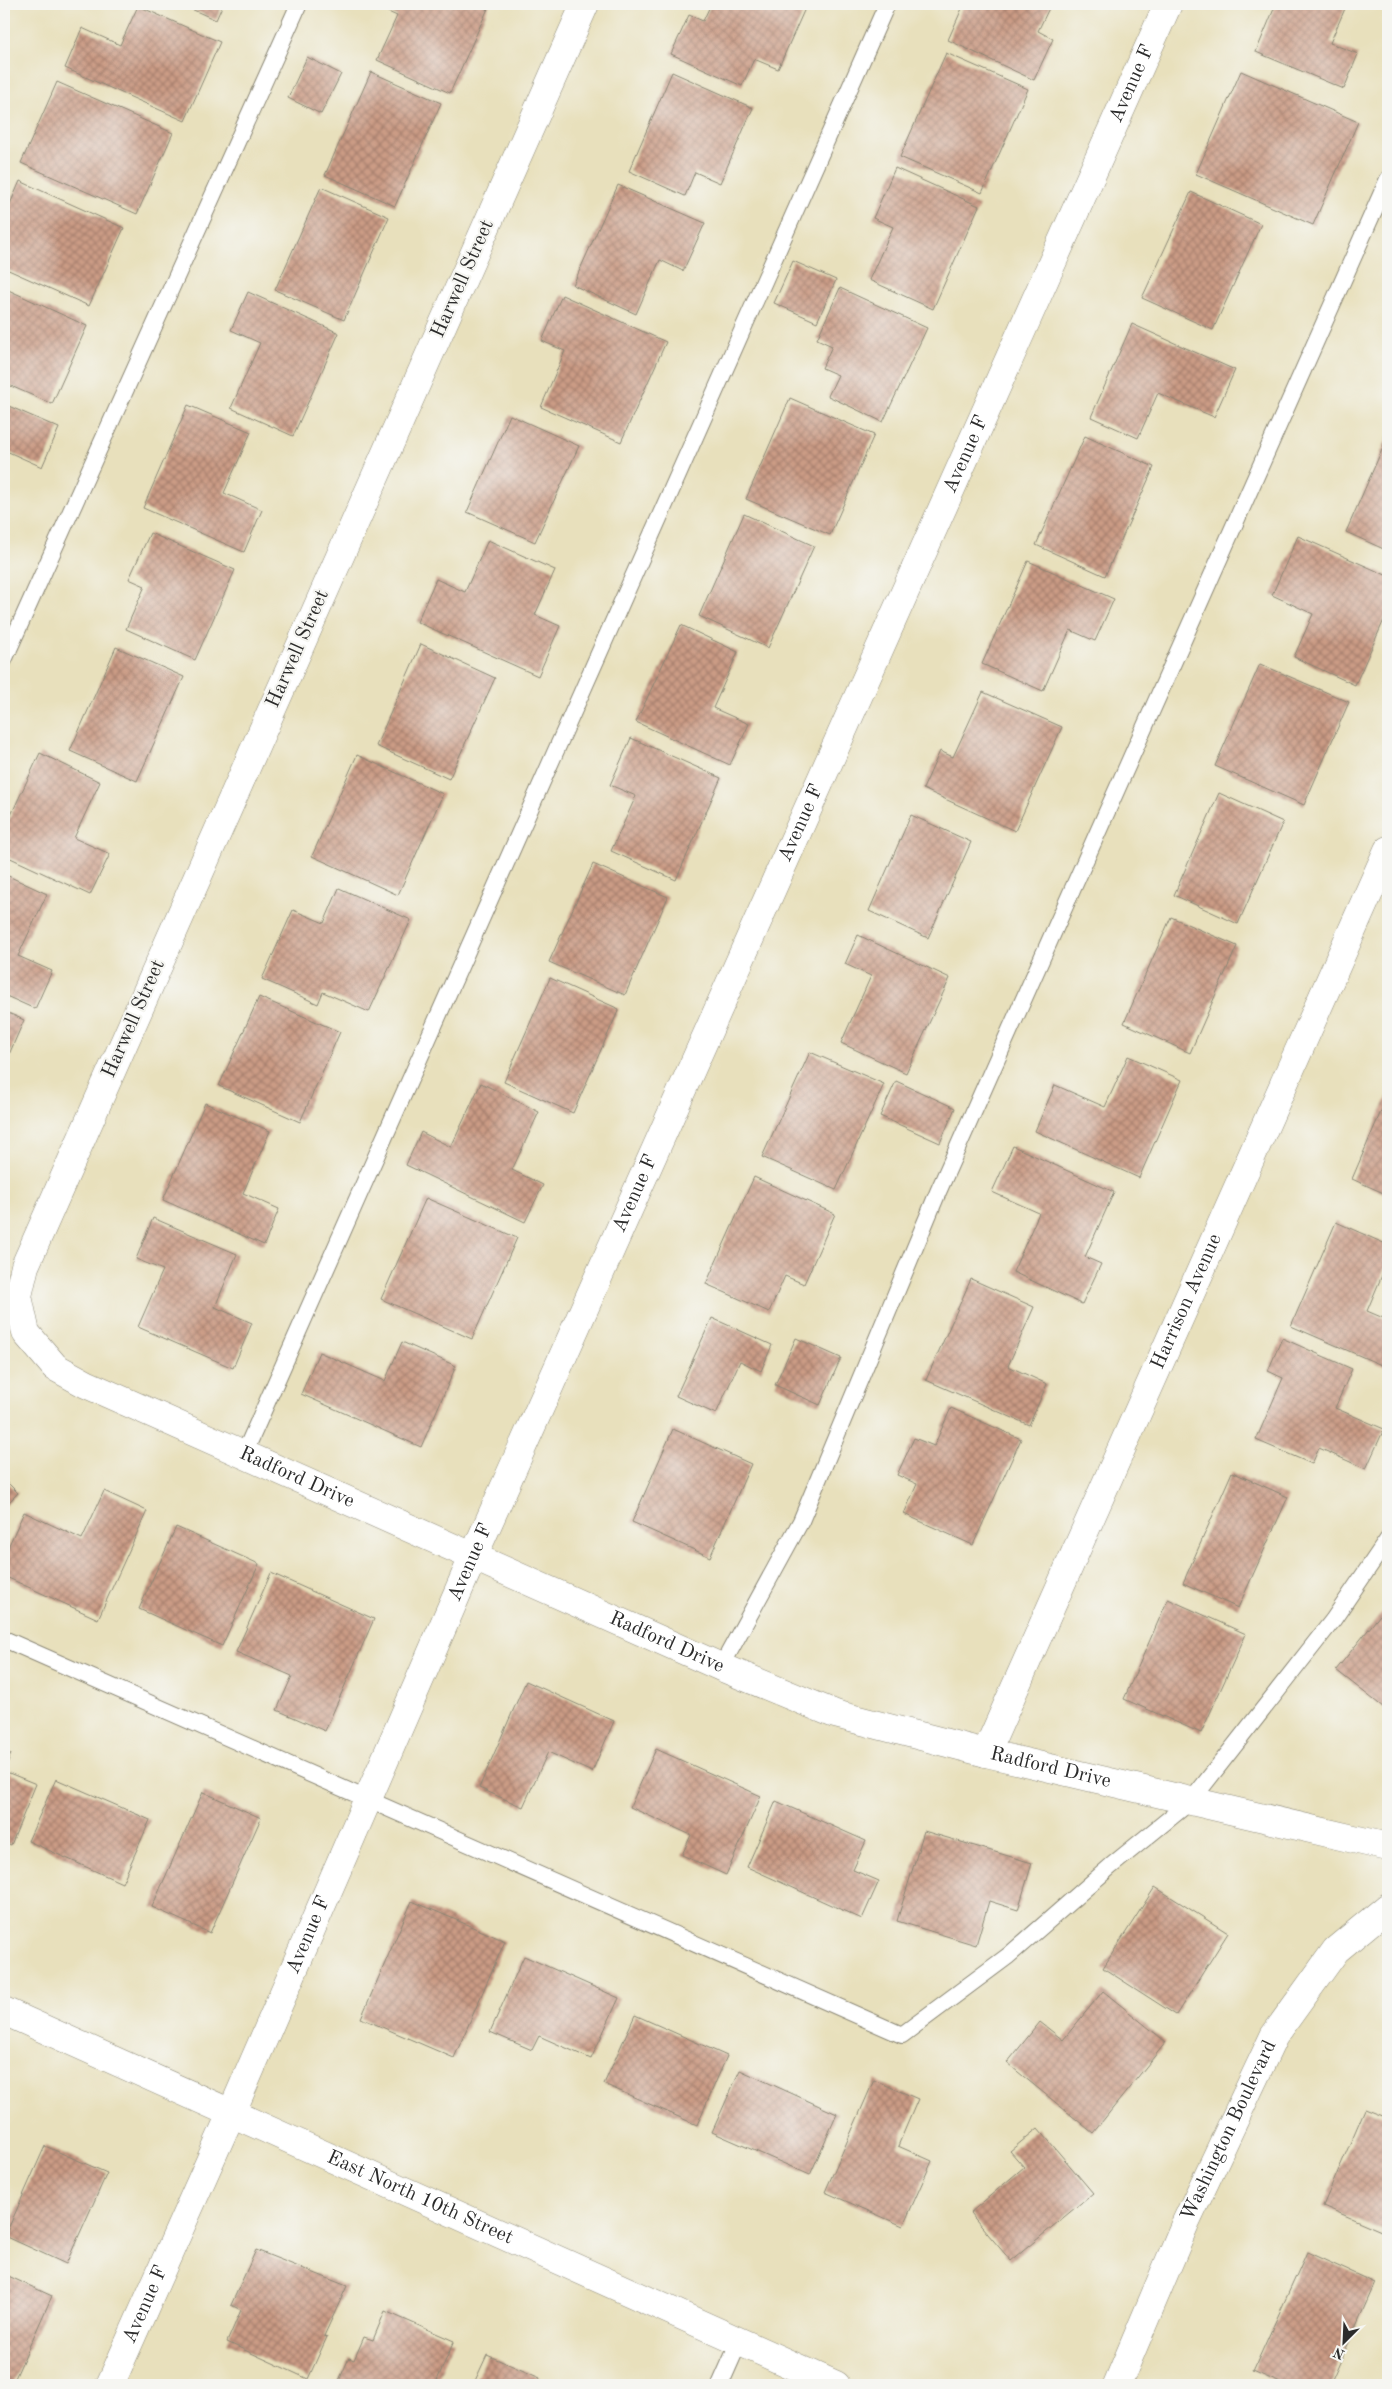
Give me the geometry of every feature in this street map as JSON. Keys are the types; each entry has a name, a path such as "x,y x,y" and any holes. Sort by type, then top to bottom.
{"street":[{"name":"Harwell Street","path":"18,1296 25,1266 585,4"},
{"name":"Avenue F","path":"110,2385 231,2114 474,1555 1168,4"},
{"name":"Harrison Avenue","path":"986,1754 1388,850"},
{"name":"Radford Drive","path":"18,1296 26,1333 55,1367 86,1384 474,1555 721,1667 835,1714 986,1754 1388,1847"},
{"name":"Washington Boulevard","path":"1117,2385 1186,2222 1274,2036 1336,1950 1388,1907"},
{"name":"East North 10th Street","path":"4,2011 836,2385"}],"lane":[{"path":"4,660 299,4"},
{"path":"244,1454 887,4"},
{"path":"721,1667 801,1521 938,1192 1388,179"},
{"path":"4,1639 902,2035 1008,1956 1111,1866 1191,1801 1332,1620 1388,1538"},
{"path":"720,2385 740,2342"}],"building":[{"path":"180,4 223,4 216,20"},
{"path":"376,4 490,4 450,93 377,60 397,16 375,6"},
{"path":"711,4 807,4 778,69 754,59 742,86 671,54 689,15 703,21"},
{"path":"964,4 1051,4 1038,31 1053,39 1034,80 948,40"},
{"path":"1276,4 1347,4 1330,43 1358,54 1344,89 1256,52"},
{"path":"138,6 220,42 185,121 65,68 82,28 120,45"},
{"path":"946,53 1028,89 982,193 900,157"},
{"path":"307,57 341,74 321,114 288,98"},
{"path":"1241,71 1358,122 1313,225 1196,174"},
{"path":"371,72 441,103 395,206 325,175"},
{"path":"672,72 753,108 720,183 695,172 685,196 629,171"},
{"path":"57,82 173,133 137,214 21,163"},
{"path":"895,168 979,206 933,309 869,280 893,227 873,218"},
{"path":"20,181 124,228 89,306 4,268 4,218"},
{"path":"618,185 705,223 683,271 660,260 636,314 573,285"},
{"path":"321,187 389,217 344,320 275,290"},
{"path":"1191,192 1261,224 1213,330 1142,298"},
{"path":"793,261 836,280 817,322 774,303"},
{"path":"4,288 87,326 52,404 4,383"},
{"path":"840,288 927,328 883,422 828,396 838,375 822,368 832,346 817,339"},
{"path":"248,292 339,333 293,436 231,408 260,343 231,330"},
{"path":"562,295 666,342 621,442 541,407 565,351 542,341"},
{"path":"1132,324 1235,370 1214,417 1158,393 1138,438 1091,417"},
{"path":"790,398 874,435 830,535 746,499"},
{"path":"4,404 59,428 42,467 4,450"},
{"path":"188,405 251,432 224,493 262,510 244,552 143,508"},
{"path":"510,415 579,446 535,542 467,512"},
{"path":"1085,436 1154,467 1105,576 1036,545"},
{"path":"1388,436 1388,551 1346,532"},
{"path":"744,514 814,546 768,648 699,616"},
{"path":"150,533 235,570 195,660 126,629 145,586 129,579"},
{"path":"1298,536 1388,576 1388,611 1355,685 1294,657 1313,614 1272,595"},
{"path":"488,540 555,570 535,615 560,626 538,676 417,622 436,579 465,592"},
{"path":"1028,561 1114,599 1095,641 1070,630 1043,691 982,664"},
{"path":"681,625 738,652 713,708 749,724 730,765 636,722"},
{"path":"421,644 495,678 449,779 376,746"},
{"path":"116,647 184,677 137,781 70,751"},
{"path":"1260,664 1349,702 1304,805 1215,766"},
{"path":"983,692 1062,727 1015,831 923,789 940,751 953,757"},
{"path":"631,738 721,778 676,880 611,851 636,796 610,785"},
{"path":"40,753 100,782 74,838 110,854 90,895 4,855 4,830"},
{"path":"357,755 443,794 398,895 312,856"},
{"path":"1219,793 1283,822 1238,924 1174,895"},
{"path":"911,815 971,842 928,938 869,911"},
{"path":"593,864 668,897 625,995 549,962"},
{"path":"4,874 47,894 18,956 52,971 35,1009 4,995"},
{"path":"339,888 411,920 369,1012 323,992 318,1004 262,979 293,910 324,923"},
{"path":"1171,917 1237,946 1190,1053 1124,1023"},
{"path":"858,935 950,978 906,1073 841,1043 871,976 845,964"},
{"path":"550,978 619,1009 573,1113 504,1082"},
{"path":"259,997 340,1032 300,1122 219,1086"},
{"path":"4,1011 24,1020 4,1066"},
{"path":"810,1052 884,1084 836,1190 762,1157"},
{"path":"1128,1056 1182,1080 1139,1178 1035,1131 1055,1085 1105,1107"},
{"path":"896,1081 955,1108 940,1143 880,1116"},
{"path":"481,1083 539,1112 512,1170 543,1185 525,1222 406,1165 421,1132 451,1147"},
{"path":"1388,1095 1388,1195 1352,1179"},
{"path":"205,1103 270,1131 243,1193 279,1209 264,1245 163,1200"},
{"path":"1013,1146 1114,1192 1085,1257 1101,1264 1082,1304 1013,1272 1039,1213 992,1192"},
{"path":"754,1177 835,1214 804,1284 785,1276 769,1312 706,1284"},
{"path":"426,1198 517,1238 472,1339 381,1299"},
{"path":"153,1218 237,1254 215,1307 252,1323 233,1368 138,1327 163,1270 136,1259"},
{"path":"1336,1222 1388,1245 1388,1261 1367,1311 1388,1320 1388,1361 1386,1367 1291,1326"},
{"path":"971,1279 1034,1307 1008,1366 1047,1384 1029,1425 926,1380"},
{"path":"712,1318 772,1345 761,1371 740,1361 716,1414 676,1396"},
{"path":"796,1338 841,1358 820,1405 775,1385"},
{"path":"1282,1338 1352,1369 1335,1408 1384,1429 1366,1469 1319,1448 1312,1464 1256,1440 1283,1378 1268,1371"},
{"path":"402,1342 456,1366 421,1447 301,1394 319,1352 385,1381"},
{"path":"951,1408 1021,1439 973,1545 904,1514 917,1484 897,1475 914,1438 934,1446"},
{"path":"673,1429 751,1464 710,1557 632,1522"},
{"path":"1232,1472 1288,1497 1238,1608 1183,1583"},
{"path":"4,1479 18,1493 4,1507"},
{"path":"104,1491 147,1511 98,1619 4,1576 4,1556 24,1512 82,1539"},
{"path":"176,1527 259,1564 222,1646 139,1609"},
{"path":"271,1573 374,1619 325,1731 277,1710 292,1676 236,1652"},
{"path":"1168,1599 1246,1634 1201,1733 1124,1699"},
{"path":"1388,1605 1388,1711 1336,1670"},
{"path":"526,1681 614,1721 592,1772 548,1752 523,1807 479,1788"},
{"path":"656,1749 761,1796 726,1875 682,1855 691,1835 630,1807"},
{"path":"4,1751 11,1754 4,1771"},
{"path":"4,1771 36,1784 11,1845 4,1842"},
{"path":"56,1779 150,1820 122,1883 28,1841"},
{"path":"203,1792 261,1818 210,1933 152,1907"},
{"path":"776,1801 866,1841 853,1870 879,1881 862,1919 747,1867"},
{"path":"924,1831 1032,1863 1018,1910 989,1901 976,1945 897,1921"},
{"path":"1155,1887 1228,1933 1176,2015 1103,1968"},
{"path":"412,1901 505,1941 454,2058 361,2018"},
{"path":"524,1956 619,1998 591,2059 539,2036 532,2050 490,2032"},
{"path":"1103,1991 1166,2042 1093,2133 1007,2063 1040,2022 1063,2040"},
{"path":"635,2015 727,2056 697,2125 604,2084"},
{"path":"740,2070 837,2114 810,2175 712,2132"},
{"path":"874,2080 918,2099 898,2146 932,2161 903,2226 825,2192"},
{"path":"1365,2109 1388,2118 1388,2234 1323,2206"},
{"path":"1038,2128 1093,2193 1011,2261 970,2213 1024,2167 1010,2151"},
{"path":"45,2146 107,2173 66,2264 5,2236"},
{"path":"256,2250 347,2286 324,2336 327,2337 308,2379 227,2342 241,2310 231,2305"},
{"path":"1307,2252 1375,2283 1330,2385 1285,2385 1253,2371"},
{"path":"4,2274 52,2296 12,2385 4,2382"},
{"path":"385,2311 454,2341 435,2385 337,2385 349,2358 354,2360 364,2337 373,2340"},
{"path":"487,2355 540,2378 537,2385 473,2385"}]}
